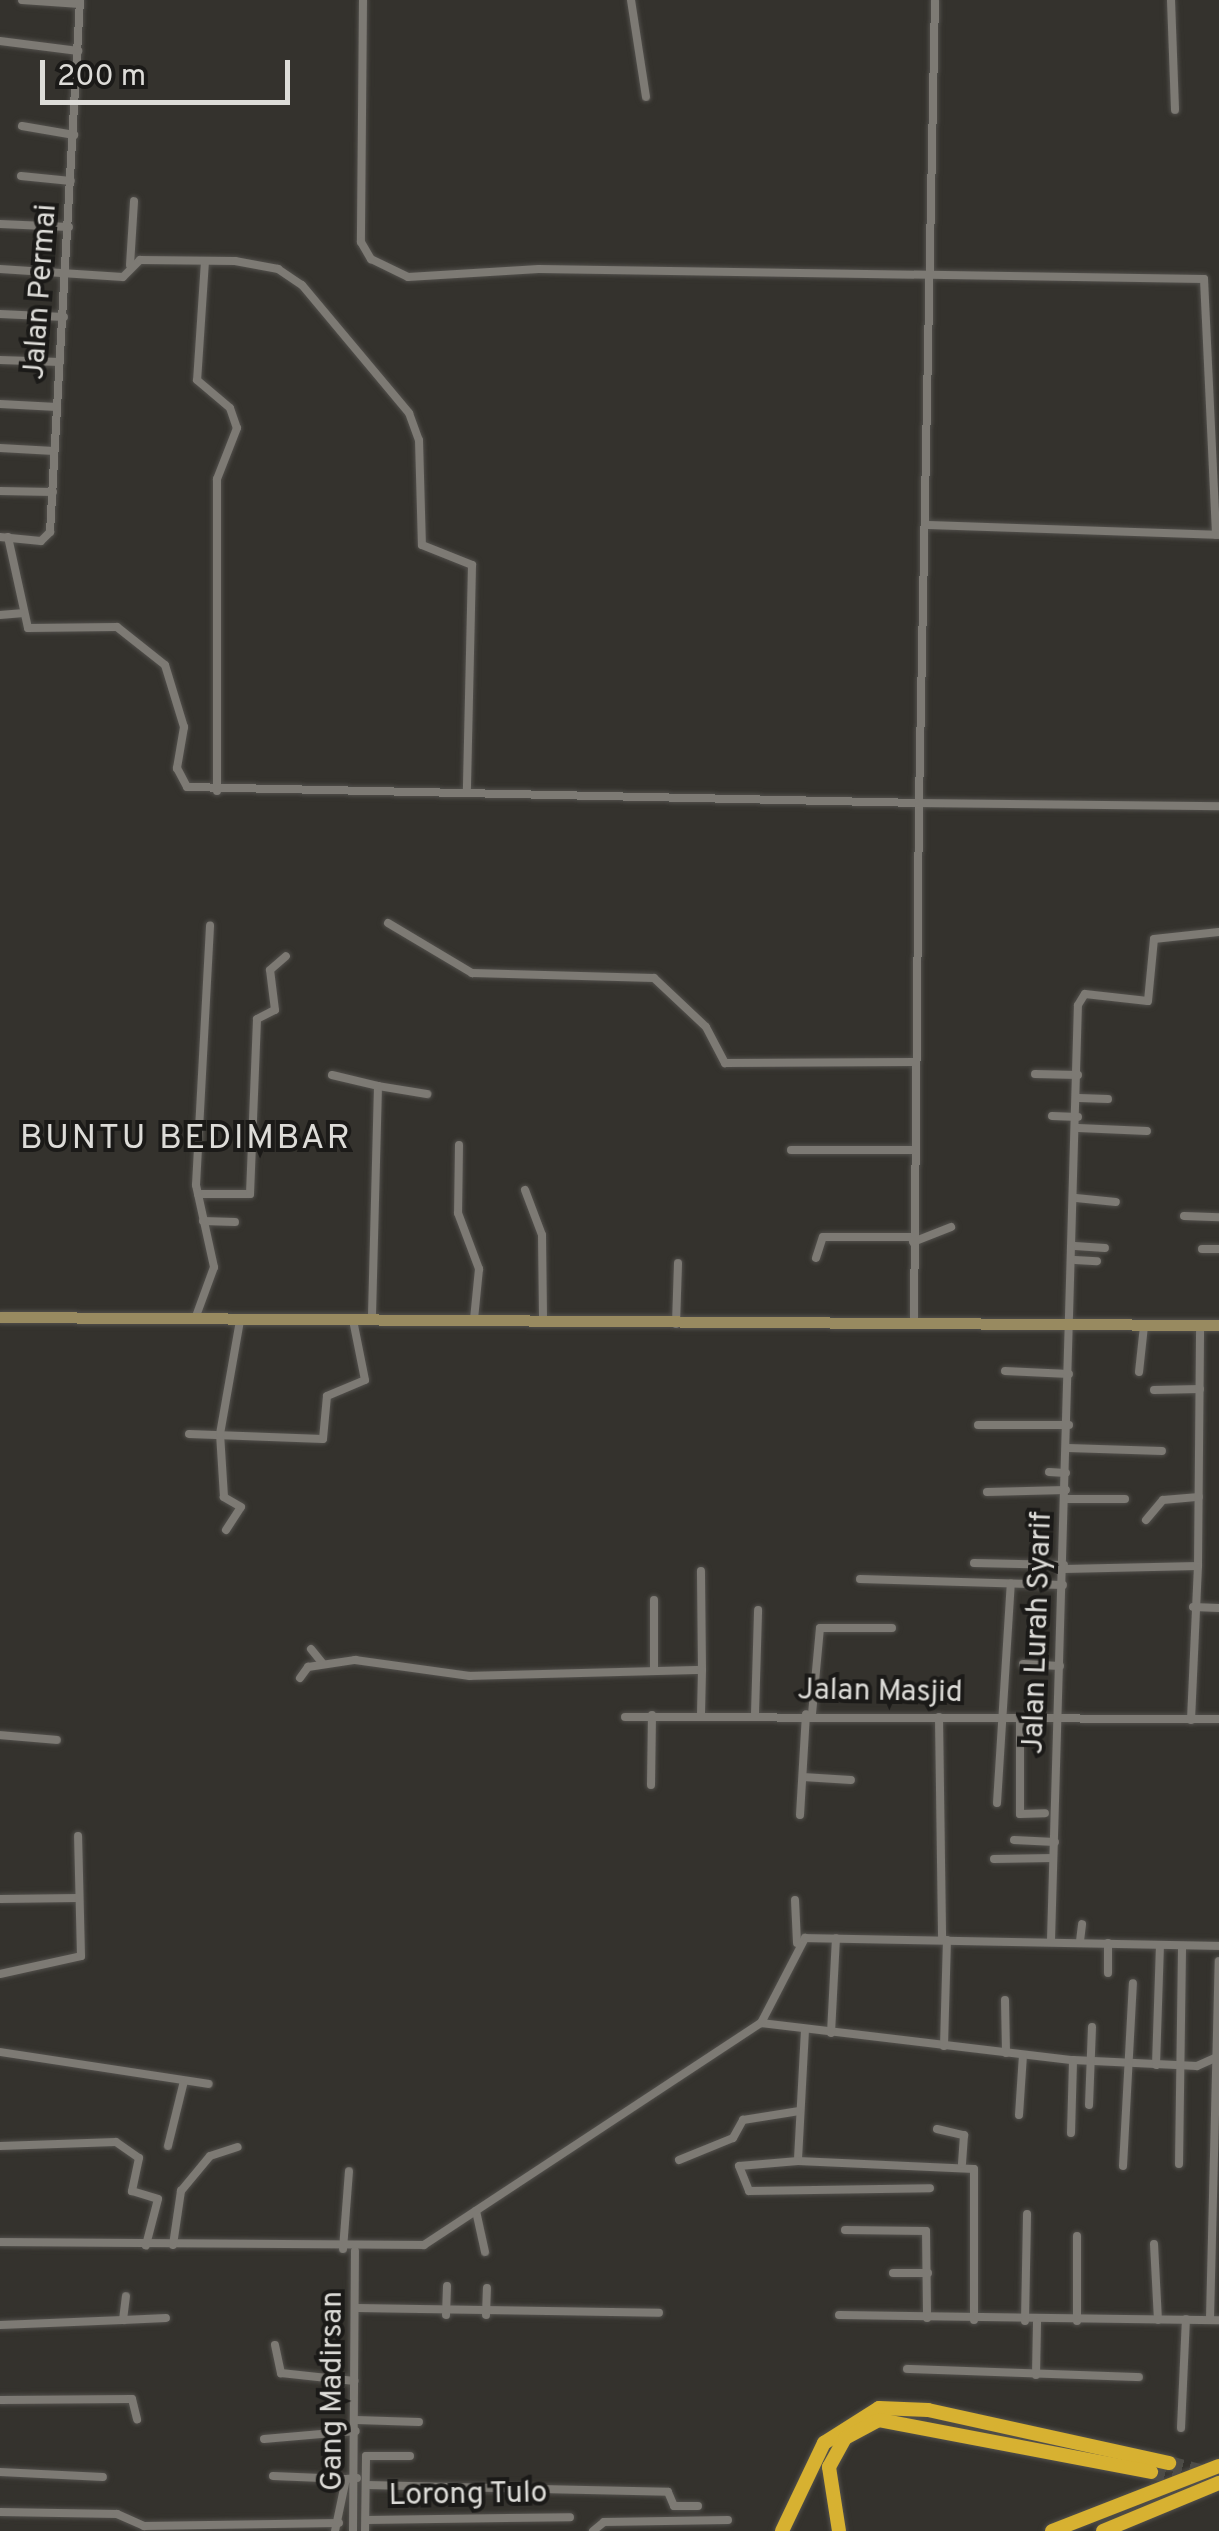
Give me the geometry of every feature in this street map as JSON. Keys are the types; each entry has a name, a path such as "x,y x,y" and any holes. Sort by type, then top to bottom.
{"highway":[{"path":"782,2531 824,2444 879,2408 928,2410 1170,2462"},
{"path":"839,2531 829,2467 845,2438 879,2420 1151,2472"},
{"path":"1052,2531 1219,2466"},
{"path":"1102,2531 1219,2483"},
{"path":"1042,2531 1082,2521"}],"street":[{"path":"22,0 80,2"},
{"path":"362,0 361,242 388,268 408,277 540,269 1208,281 1218,535 925,525"},
{"path":"632,0 646,97"},
{"path":"914,1323 915,1062 933,276 935,0"},
{"path":"1171,0 1175,110"},
{"name":"Jalan Permai","path":"4,537 45,540 53,492 80,2"},
{"path":"0,41 78,50"},
{"path":"22,126 74,135"},
{"path":"21,176 71,180"},
{"path":"130,269 134,201"},
{"path":"0,224 69,227"},
{"path":"0,269 123,277 130,269 156,258 268,265 302,286 409,413 419,440 419,538 472,564 467,790"},
{"path":"205,261 196,380 230,408 237,428 217,479 217,791"},
{"path":"0,314 64,316"},
{"path":"0,360 60,362"},
{"path":"0,404 56,407"},
{"path":"0,448 54,451"},
{"path":"0,492 53,492"},
{"path":"4,537 22,613 34,632 110,626 145,646 176,695 185,736 179,779 217,791 467,790 920,803 1219,806"},
{"path":"0,615 22,613"},
{"path":"388,923 472,973 654,978 706,1027 724,1063 915,1062"},
{"path":"195,1320 213,1275 198,1194 210,925"},
{"name":"Jalan Lurah Syarif","path":"1051,1940 1081,996 1148,1000 1154,939 1219,932"},
{"path":"198,1194 250,1194 256,1019 275,1010 270,970 286,956"},
{"path":"1079,1051 1093,1050"},
{"path":"1035,1074 1078,1075"},
{"path":"332,1075 427,1094"},
{"path":"372,1320 378,1086"},
{"path":"1079,1098 1108,1099"},
{"path":"1052,1116 1078,1117"},
{"path":"1078,1128 1147,1131"},
{"path":"459,1145 458,1213 479,1269 474,1319"},
{"path":"791,1150 914,1150"},
{"path":"525,1190 542,1235 543,1322"},
{"path":"1076,1198 1116,1202"},
{"path":"1184,1216 1219,1217"},
{"path":"203,1221 235,1222"},
{"path":"816,1258 823,1237 913,1240 950,1228"},
{"path":"1075,1246 1106,1248"},
{"path":"1202,1250 1219,1249"},
{"path":"1075,1260 1097,1261"},
{"path":"676,1324 678,1263"},
{"path":"0,1318 1219,1326"},
{"path":"189,1434 324,1439 327,1396 365,1380 354,1320"},
{"path":"226,1530 240,1505 224,1497 220,1434 240,1321"},
{"path":"1138,1372 1144,1326"},
{"path":"1191,1720 1193,1607 1198,1566 1200,1326"},
{"path":"1005,1371 1069,1374"},
{"path":"1154,1390 1200,1389"},
{"path":"978,1425 1068,1425"},
{"path":"1068,1448 1162,1451"},
{"path":"1050,1472 1066,1474"},
{"path":"987,1492 1126,1499"},
{"path":"1146,1520 1163,1500 1199,1497"},
{"path":"974,1562 1064,1567 1198,1566"},
{"path":"701,1571 702,1714"},
{"path":"860,1579 1063,1585"},
{"path":"997,1803 1011,1583"},
{"path":"654,1600 654,1671"},
{"path":"1193,1607 1219,1608"},
{"path":"755,1714 758,1610"},
{"path":"800,1815 820,1628 892,1628"},
{"path":"310,1649 323,1664"},
{"path":"300,1678 323,1664 410,1662 488,1676 702,1670"},
{"path":"1023,1664 1060,1666"},
{"name":"Jalan Masjid","path":"625,1716 1219,1719"},
{"path":"652,1716 652,1785"},
{"path":"938,1717 944,2046"},
{"path":"1020,1718 1020,1814 1045,1813"},
{"path":"0,1736 57,1740"},
{"path":"803,1777 851,1780"},
{"path":"0,1974 82,1956 78,1836"},
{"path":"1014,1840 1055,1842"},
{"path":"994,1859 1054,1858"},
{"path":"0,1899 78,1898"},
{"path":"0,2242 355,2251 424,2245 761,2023 797,1943 795,1900"},
{"path":"1080,1941 1082,1924"},
{"path":"831,2033 836,1938"},
{"path":"797,1943 836,1938 1219,1946"},
{"path":"1004,1951 1007,1940"},
{"path":"1108,1943 1108,1973"},
{"path":"1179,2164 1182,1946"},
{"path":"1156,2066 1160,1947"},
{"path":"839,2314 1037,2322 1214,2320 1219,1961"},
{"path":"1123,2166 1124,2064 1133,1983"},
{"path":"1005,2000 1006,2053"},
{"path":"761,2023 1072,2060 1180,2066 1216,2058"},
{"path":"1089,2105 1092,2028"},
{"path":"798,2161 805,2030"},
{"path":"0,2052 209,2084"},
{"path":"1019,2116 1022,2055"},
{"path":"1071,2132 1072,2060"},
{"path":"168,2146 184,2081"},
{"path":"679,2160 734,2138 743,2120 800,2111"},
{"path":"937,2129 964,2134 962,2164"},
{"path":"0,2146 98,2136 139,2158 134,2193 157,2197 146,2244"},
{"path":"173,2245 182,2192 210,2156 238,2147"},
{"path":"930,2188 749,2190 739,2166 798,2161 962,2164 978,2176 974,2320"},
{"path":"343,2249 349,2171"},
{"path":"476,2211 484,2252"},
{"path":"1025,2321 1027,2214"},
{"path":"845,2230 922,2229 928,2273 928,2318"},
{"path":"1076,2321 1077,2236"},
{"path":"1154,2244 1158,2320"},
{"name":"Gang Madirsan","path":"353,2531 361,2456 356,2432 355,2251"},
{"path":"893,2272 928,2273"},
{"path":"446,2315 447,2286"},
{"path":"486,2315 487,2288"},
{"path":"122,2320 126,2296"},
{"path":"357,2308 446,2315 660,2313"},
{"path":"0,2324 166,2318"},
{"path":"1181,2428 1186,2319"},
{"path":"1036,2375 1037,2322"},
{"path":"274,2345 280,2373 355,2381"},
{"path":"906,2369 1140,2378"},
{"path":"0,2400 132,2399 137,2418"},
{"path":"356,2420 419,2422"},
{"path":"264,2439 356,2432"},
{"path":"365,2531 367,2486 361,2456 410,2456"},
{"path":"0,2472 103,2477"},
{"path":"273,2476 358,2478"},
{"path":"0,2512 117,2514 144,2526 337,2527 346,2479"},
{"path":"367,2486 668,2492 674,2506 698,2506"},
{"name":"Lorong Tulo","path":"366,2520 570,2517"},
{"path":"593,2531 604,2522 728,2520"}],"tunnel":[{"path":"1169,2463 1219,2476"},
{"path":"1151,2472 1213,2488"}],"district":[{"name":"BUNTU BEDIMBAR","path":"186,1139"}]}
